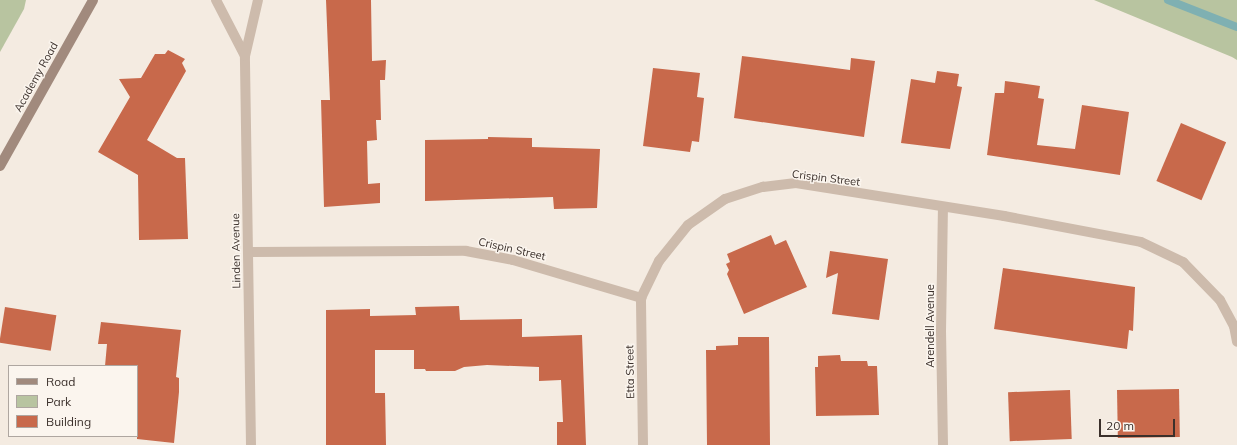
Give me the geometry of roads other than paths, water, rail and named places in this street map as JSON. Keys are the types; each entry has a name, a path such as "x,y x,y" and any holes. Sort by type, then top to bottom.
{"main road":[{"name":"Academy Road","path":"0,166 93,0"}],"street":[{"name":"Linden Avenue","path":"216,0 245,56"},
{"name":"Linden Avenue","path":"251,445 245,56 258,0"},
{"name":"Crispin Street","path":"248,252 466,251 513,260 641,298 659,261 688,225 725,199 763,187 796,183 1141,242 1183,262 1220,300 1234,326 1237,342"},
{"name":"Arendell Avenue","path":"943,208 941,332 943,445"},
{"name":"Etta Street","path":"641,298 643,445"}],"waterway":[{"path":"1168,0 1237,27"}]}
